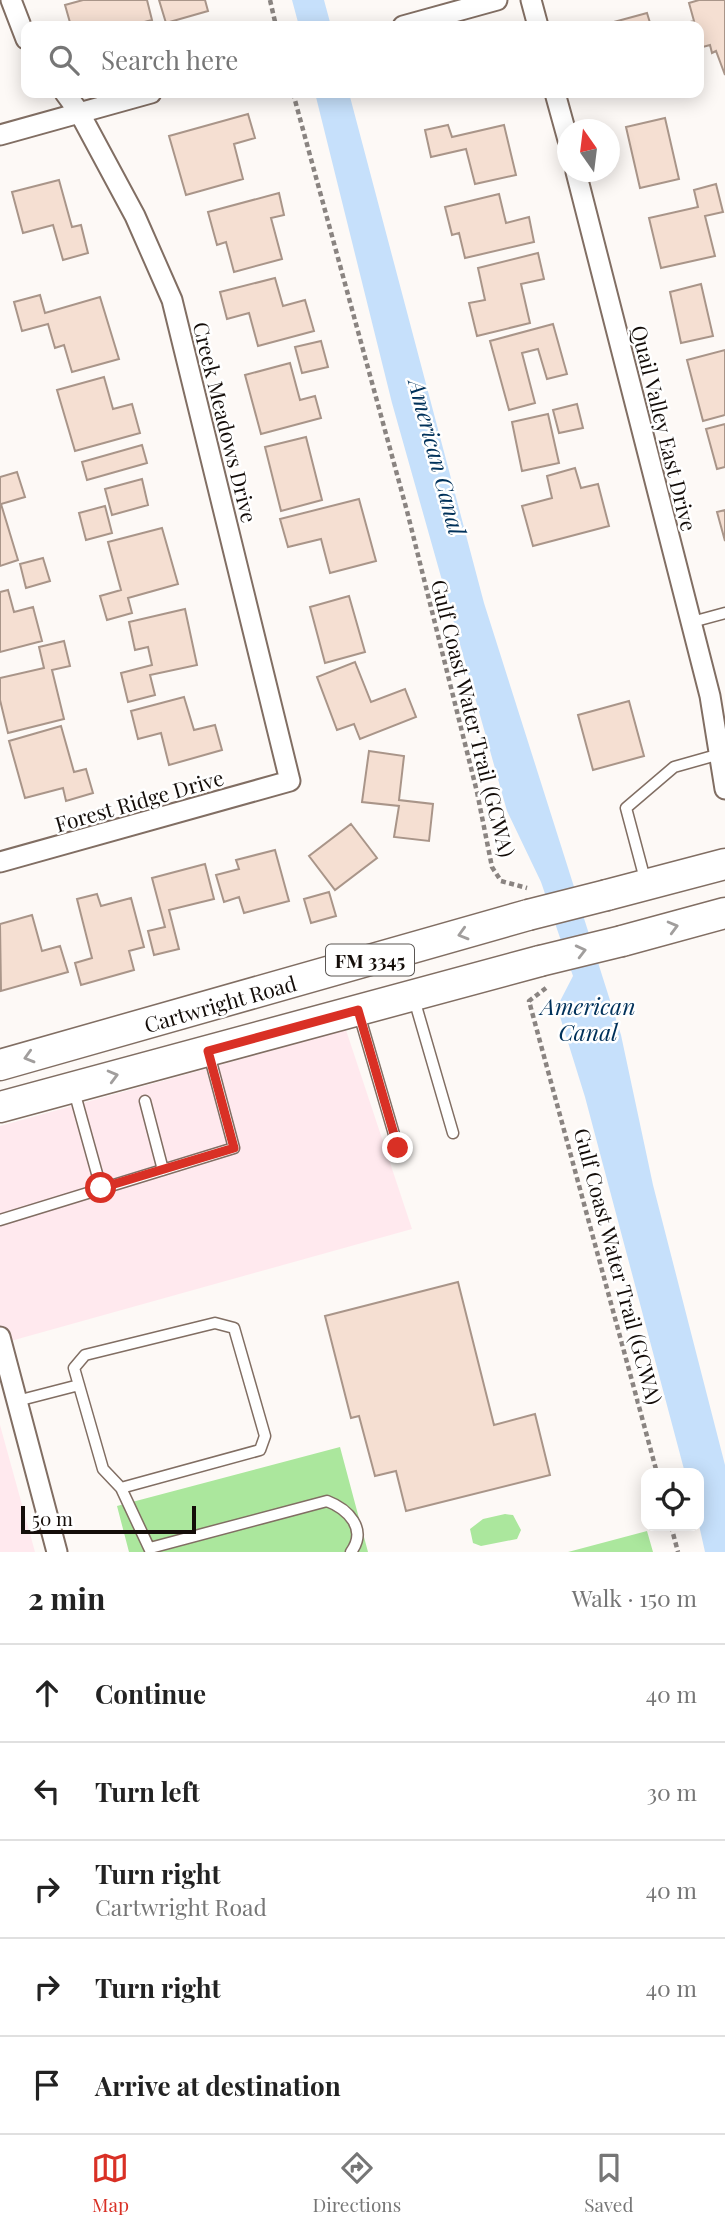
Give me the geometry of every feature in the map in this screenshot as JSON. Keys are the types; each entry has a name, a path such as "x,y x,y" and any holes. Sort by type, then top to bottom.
{"main road":[{"name":"Cartwright Road","path":"0,1065 531,902 607,895 725,864"},
{"name":"Cartwright Road","path":"0,1107 413,995 545,973 622,941 725,913"}],"street":[{"path":"11,0 21,26"},
{"path":"422,21 497,0"},
{"path":"531,0 537,21"},
{"name":"Creek Meadows Drive","path":"69,98 79,112 135,216 172,300 290,781"},
{"path":"0,135 132,98"},
{"path":"556,98 562,119"},
{"name":"Quail Valley East Drive","path":"579,182 692,622 718,694 725,730"},
{"name":"Quail Valley East Drive","path":"718,694 720,754 725,789"},
{"name":"Forest Ridge Drive","path":"0,862 290,781"},
{"path":"0,1337 4,1364 17,1401 57,1552"}],"lane":[{"path":"692,622 725,613"},
{"path":"646,885 626,808 674,767 720,754"},
{"path":"413,995 453,1133"},
{"path":"358,1010 398,1148"},
{"path":"0,1220 234,1148 208,1051"},
{"path":"73,1087 101,1188"},
{"path":"145,1101 163,1170"},
{"path":"121,1488 260,1450 265,1436 234,1328 215,1323 85,1355 74,1368 103,1469 121,1488 151,1550 327,1501 343,1507 352,1515 356,1536 351,1552"},
{"path":"17,1401 79,1385"}],"path":[{"path":"270,0 275,21"},
{"name":"Gulf Coast Water Trail (GCWA)","path":"294,98 407,511 477,792 492,867 502,881 531,902"},
{"name":"Gulf Coast Water Trail (GCWA)","path":"545,973 529,1001 553,1079 656,1468"},
{"path":"672,1531 678,1552"}],"shaded area":[{"path":"346,1030 412,1229 0,1344 0,1126"},
{"path":"0,1425 35,1552 0,1552"}],"green space":[{"path":"340,1447 368,1552 129,1552 117,1506"},
{"path":"513,1515 521,1530 517,1539 481,1546 473,1543 470,1529 483,1519"},
{"path":"647,1531 653,1552 568,1552"}],"water":[{"path":"292,0 324,0 330,21 298,21"},
{"name":"American Canal","path":"316,98 350,98 484,603 621,1035 653,1185 725,1465 725,1552 705,1552 700,1531 704,1531 704,1468 684,1468 585,1097 557,1007 573,976 541,882 507,811 392,403"}],"building":[{"path":"83,0 147,0 152,20 70,21 65,5"},
{"path":"159,0 205,0 208,11 165,21"},
{"path":"699,0 725,0 725,75 716,51 712,53 710,45 704,47 704,21 694,21 689,3"},
{"path":"647,13 649,21 617,21"},
{"path":"248,114 255,138 234,144 243,179 186,195 169,136"},
{"path":"665,118 679,179 640,188 626,127"},
{"path":"448,125 452,137 504,125 516,175 475,184 466,149 431,157 425,130"},
{"path":"59,180 72,227 81,225 88,253 63,260 53,225 23,233 12,192"},
{"path":"716,184 723,212 705,216 715,256 661,268 649,218 698,207 694,190"},
{"path":"279,193 284,215 271,218 282,259 234,272 226,242 217,245 208,212"},
{"path":"499,194 506,223 529,217 534,242 465,258 459,233 452,235 445,207"},
{"path":"538,253 544,279 521,284 530,323 477,336 469,303 485,300 478,268"},
{"path":"275,278 283,306 305,300 314,331 258,346 249,313 227,319 220,292"},
{"path":"701,284 713,336 681,343 670,292"},
{"path":"40,295 45,313 100,297 119,359 72,372 64,345 55,348 48,324 22,331 14,302"},
{"path":"553,324 567,374 547,379 538,349 522,353 535,403 509,410 490,341"},
{"path":"321,341 328,367 302,373 295,347"},
{"path":"725,350 725,415 703,421 687,360"},
{"path":"290,363 300,400 315,396 321,418 261,434 245,375"},
{"path":"104,377 113,409 132,404 140,433 75,451 57,390"},
{"path":"577,404 583,428 559,433 553,410"},
{"path":"548,414 559,463 522,471 512,422"},
{"path":"725,424 725,467 717,469 706,429"},
{"path":"306,437 322,500 281,511 265,447"},
{"path":"142,445 147,463 87,480 82,462"},
{"path":"575,468 581,488 598,484 609,526 533,546 522,506 552,498 547,476"},
{"path":"17,472 25,497 1,504 18,560 0,566 0,477"},
{"path":"142,479 148,505 112,515 105,489"},
{"path":"359,499 376,561 330,573 321,539 288,547 280,519"},
{"path":"105,506 112,533 86,540 79,513"},
{"path":"725,510 725,541 717,512"},
{"path":"162,528 178,584 128,598 132,613 107,620 100,596 121,590 108,542"},
{"path":"43,558 50,581 26,588 20,564"},
{"path":"8,590 14,612 33,607 42,641 0,652 0,592"},
{"path":"349,596 365,652 325,663 310,607"},
{"path":"185,609 197,665 150,675 155,695 128,702 121,673 152,665 148,647 135,650 129,622"},
{"path":"64,641 70,666 52,670 64,719 8,733 0,700 0,678 44,668 39,647"},
{"path":"355,662 371,702 405,689 416,717 360,739 354,724 337,730 317,677"},
{"path":"184,697 194,730 215,725 222,750 169,765 161,733 138,739 131,711"},
{"path":"629,701 644,756 593,770 578,715"},
{"path":"61,726 74,772 86,769 93,793 66,801 63,788 25,798 9,741"},
{"path":"369,751 404,756 399,800 433,804 429,841 394,837 399,806 362,802"},
{"path":"351,824 377,858 335,890 309,856"},
{"path":"275,850 289,901 244,913 239,897 224,902 216,875 239,869 236,860"},
{"path":"205,864 214,899 169,910 179,949 154,955 148,931 165,927 152,878"},
{"path":"329,892 336,916 311,923 304,899"},
{"path":"97,894 101,906 131,898 144,947 129,951 134,970 81,985 75,963 92,958 77,899"},
{"path":"32,915 42,951 60,946 68,972 1,991 0,924"},
{"path":"458,1282 494,1425 535,1414 550,1475 406,1511 396,1471 375,1476 359,1416 351,1418 325,1316"}],"route":[{"path":"101,1188 234,1148 208,1051 358,1010 398,1148"}]}
